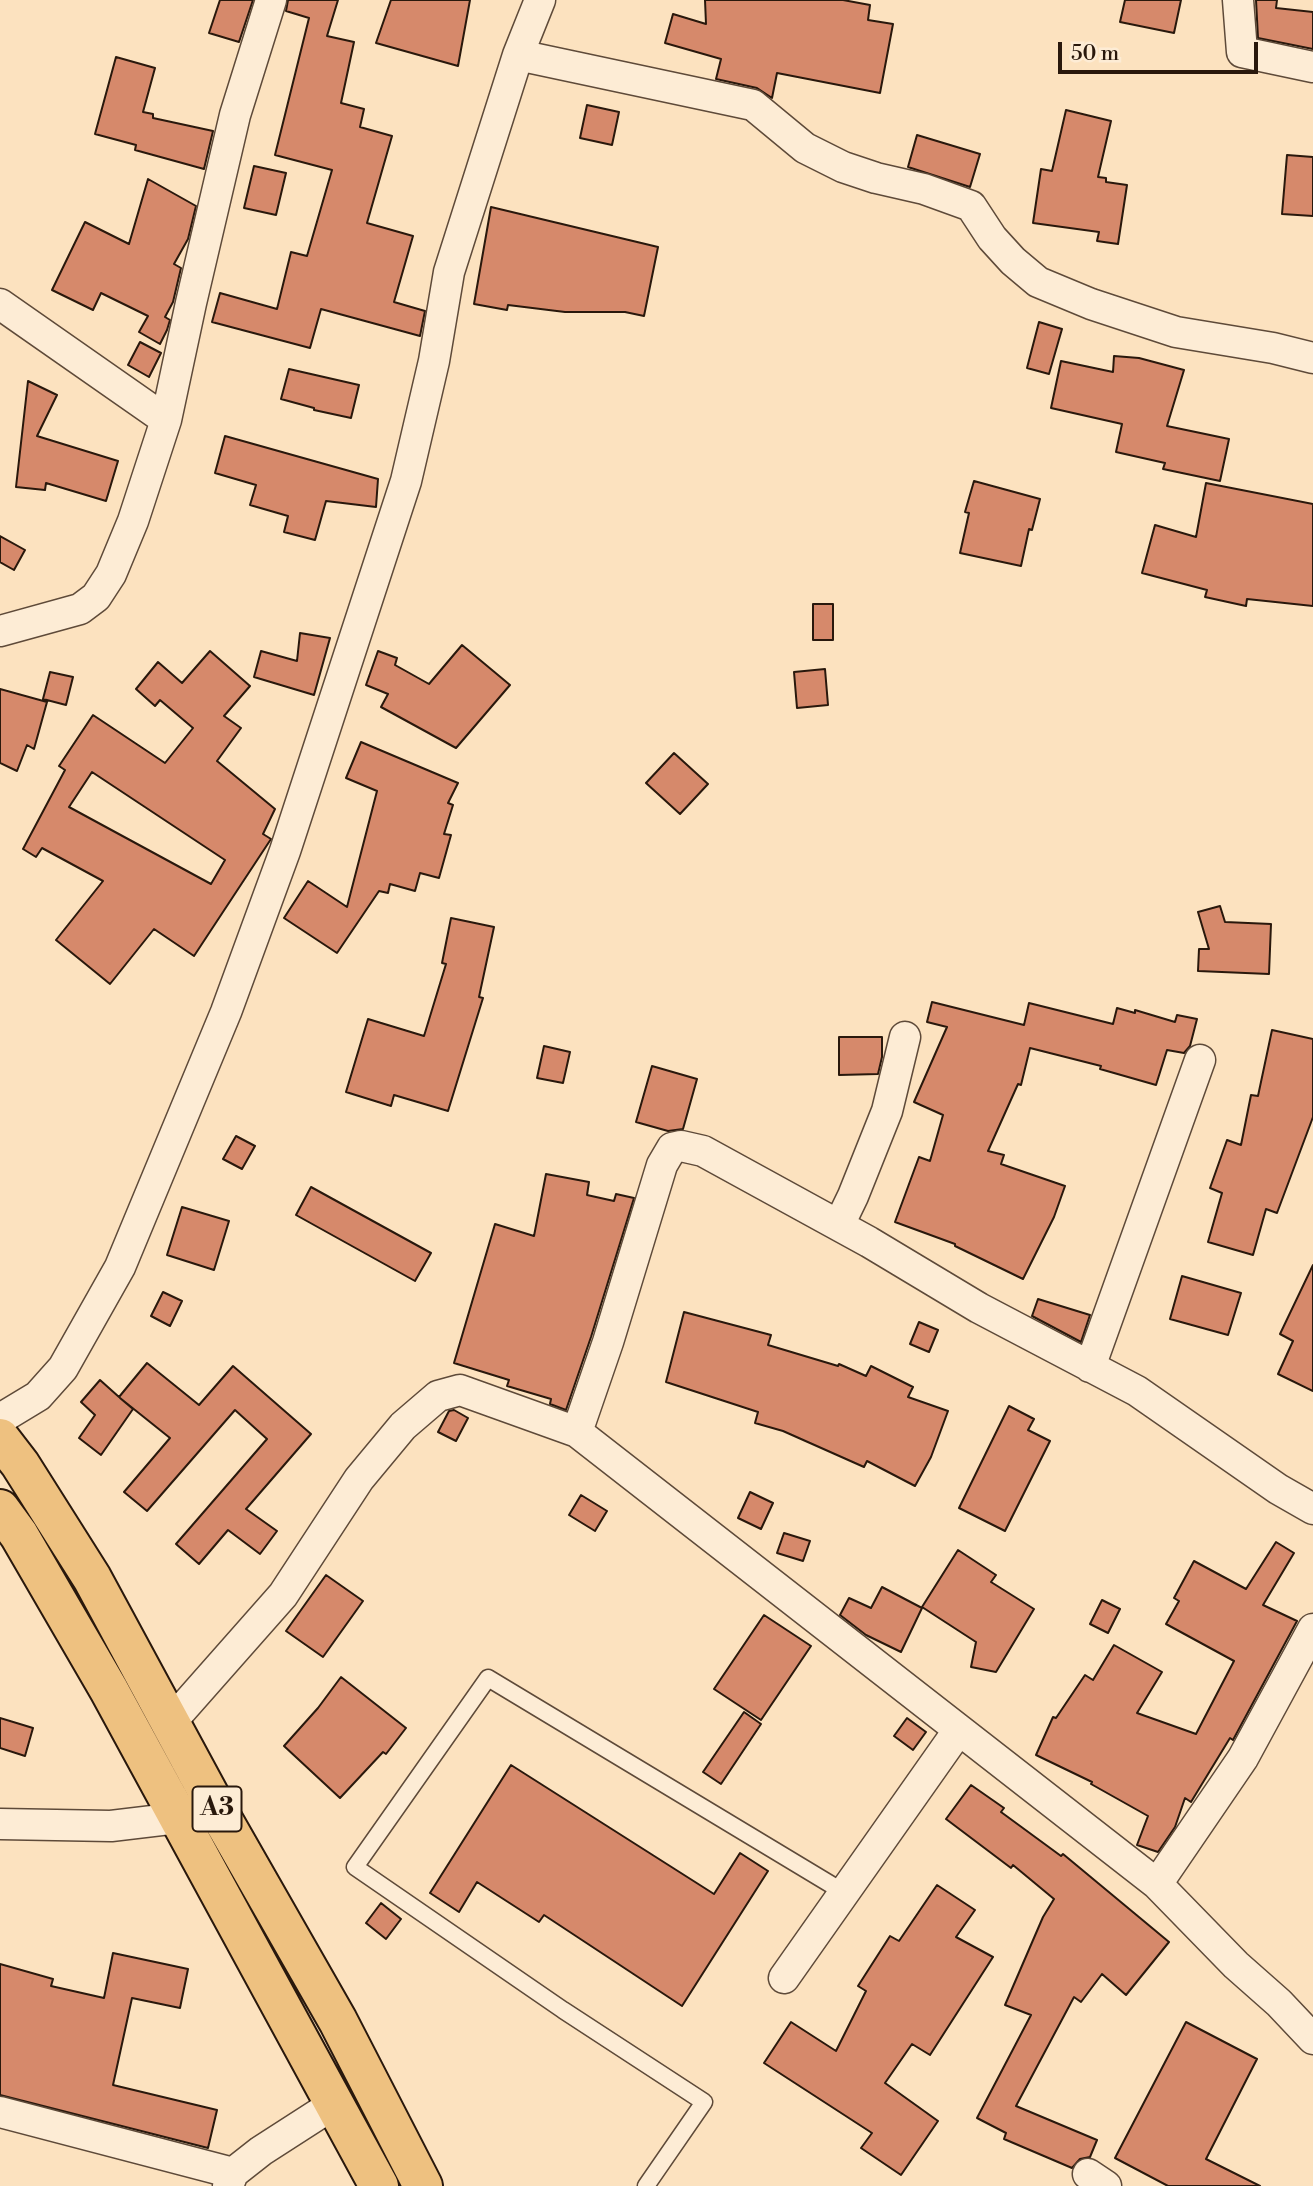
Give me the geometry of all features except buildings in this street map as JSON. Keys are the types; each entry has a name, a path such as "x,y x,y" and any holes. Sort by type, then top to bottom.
{"highway":[{"name":"A3","path":"0,1438 20,1464 92,1578 218,1811 338,2021 424,2186"},
{"name":"A3","path":"0,1509 19,1535 102,1678 379,2186"}],"street":[{"path":"0,631 80,609 96,597 111,574 133,521 166,420 235,115 271,0"},
{"path":"0,1419 38,1396 63,1368 120,1267 226,1013 285,851 407,481 435,361 449,272 518,55 540,0"},
{"path":"1238,0 1242,52 1313,67"},
{"path":"518,55 753,105 805,148 833,162 876,178 924,189 971,206 992,238 1013,261 1038,282 1091,304 1176,332 1273,348 1313,358"},
{"path":"0,304 166,420"},
{"path":"839,1225 887,1111 905,1037"},
{"path":"1090,1367 1200,1060"},
{"path":"578,1432 662,1165 672,1148 681,1146 703,1151 839,1225 979,1308 1137,1391 1278,1489 1313,1509"},
{"path":"170,1723 283,1595 359,1479 403,1426 438,1396 460,1390 578,1432 1157,1884 1313,2039"},
{"path":"1157,1884 1242,1758 1313,1629"},
{"path":"784,1978 958,1731"},
{"path":"0,1824 111,1826 178,1818"},
{"path":"0,2112 231,2179 261,2151 334,2104"}],"lane":[{"path":"646,2186 704,2102 563,2010 355,1867 488,1678 845,1893"}]}
